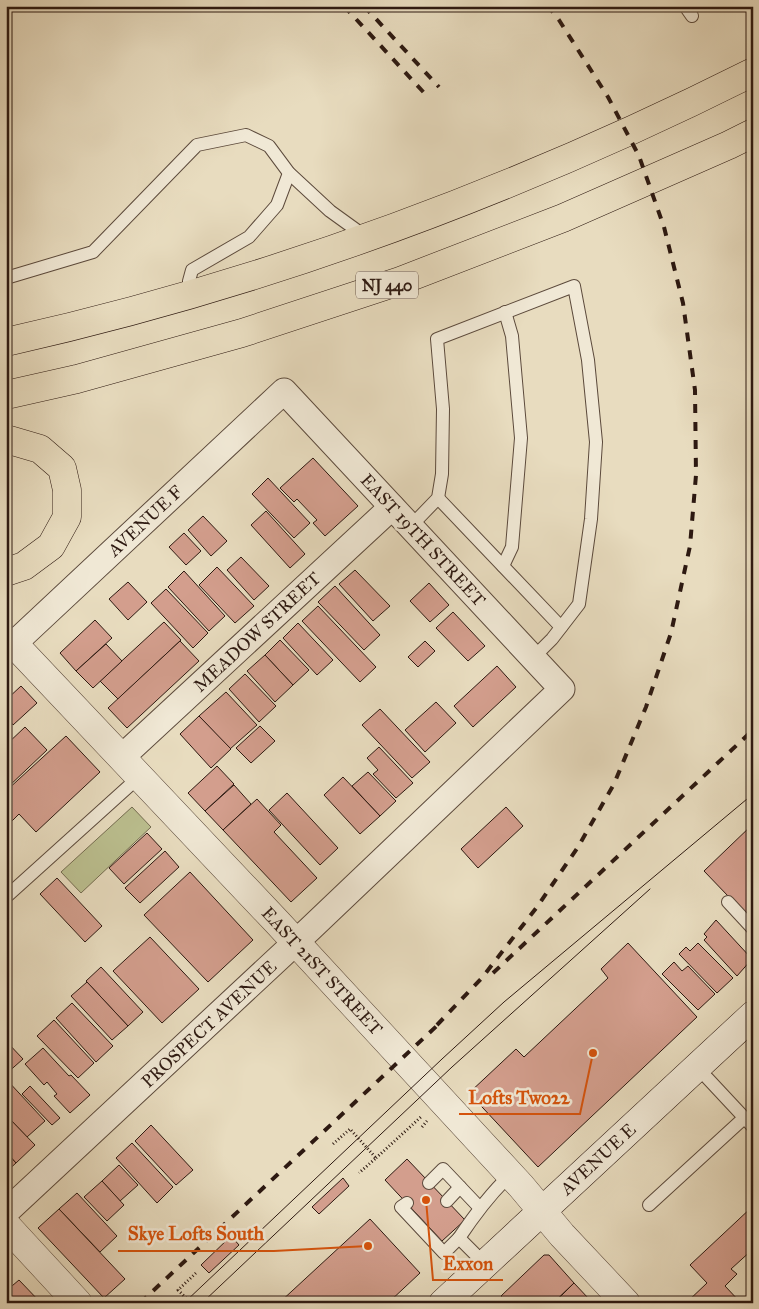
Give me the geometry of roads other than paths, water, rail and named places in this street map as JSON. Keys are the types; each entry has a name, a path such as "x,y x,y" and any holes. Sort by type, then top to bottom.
{"highway":[{"path":"6,342 71,327 190,294 366,237 545,169 753,72"},
{"name":"NJ 440","path":"6,395 77,379 242,333 400,281 563,218 729,145 753,132"},
{"path":"6,439 40,450 62,468 67,490 66,517 51,546 24,566 6,572"}],"street":[{"name":"EAST 19TH STREET","path":"284,391 562,688"},
{"name":"AVENUE F","path":"9,645 284,391"},
{"name":"MEADOW STREET","path":"122,757 392,507"},
{"name":"EAST 21ST STREET","path":"9,645 122,757 295,942 626,1303"},
{"name":"PROSPECT AVENUE","path":"6,1212 295,942 562,688"},
{"name":"AVENUE E","path":"444,1303 753,1015"},
{"path":"6,1225 78,1303"}],"lane":[{"path":"6,278 93,252 197,145 246,135 269,146 289,174 330,211 366,237"},
{"path":"190,294 189,281 192,270 249,237 277,205 289,174"},
{"path":"410,527 438,498 442,474 443,409 437,339 574,286 588,360 596,442 591,519 579,604 561,627 532,658"},
{"path":"503,566 512,548 520,438 512,336 505,312"},
{"path":"438,498 561,627"},
{"path":"6,897 139,777"},
{"path":"728,902 753,929"},
{"path":"649,1205 749,1122 697,1067"},
{"path":"429,1183 443,1169 479,1207"},
{"path":"407,1204 402,1207 422,1225 444,1253 459,1238 492,1191 510,1175"},
{"path":"447,1201 460,1187"},
{"path":"459,1238 485,1264"}],"tram line":[{"path":"184,1303 504,1002 753,794"},
{"path":"202,1303 452,1067 650,889"}],"railway":[{"path":"344,6 427,96"},
{"path":"364,6 439,87"},
{"path":"437,1025 481,979 537,907 578,847 614,784 646,707 671,633 690,546 696,475 695,390 683,303 664,227 639,156 608,97 548,6"},
{"path":"493,973 753,730"},
{"path":"140,1303 442,1021"}],"place":[{"name":"Lofts Two22","path":"593,1053"},
{"name":"Exxon","path":"426,1200"},
{"name":"Skye Lofts South","path":"368,1246"}]}
